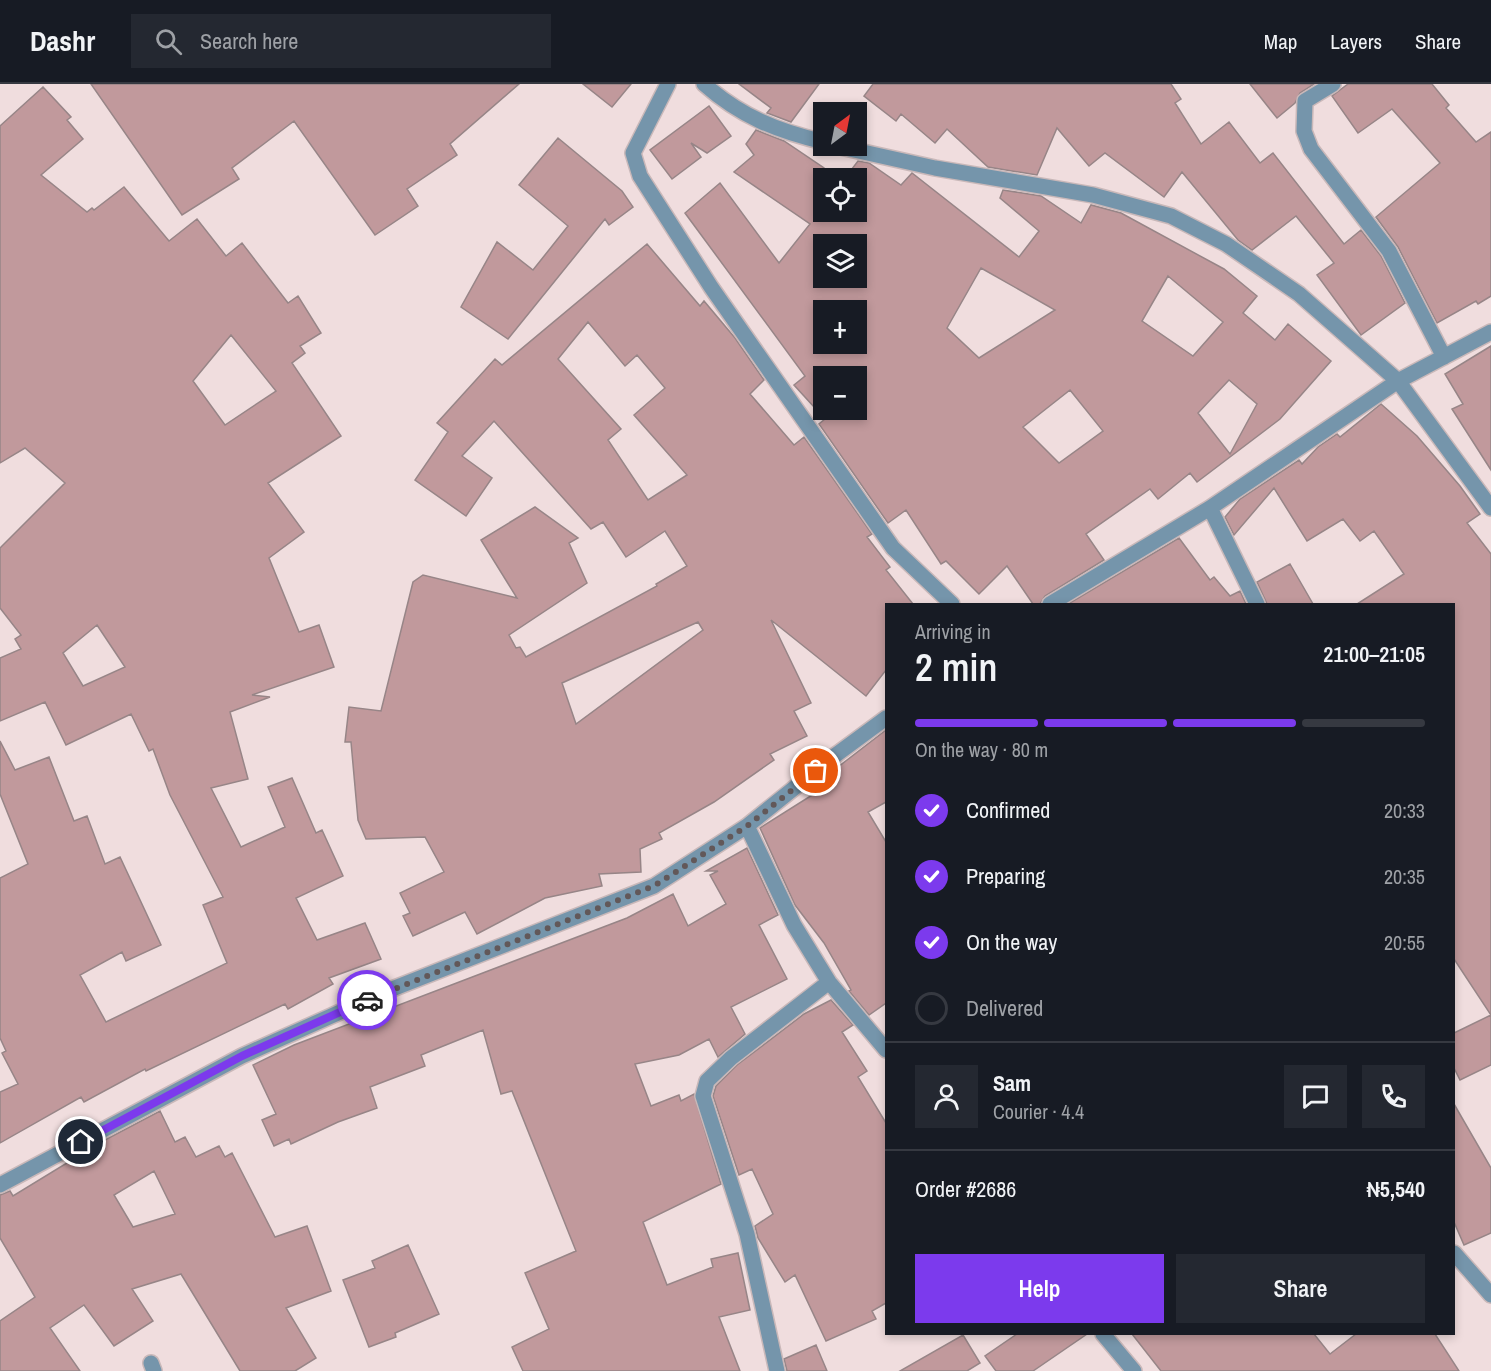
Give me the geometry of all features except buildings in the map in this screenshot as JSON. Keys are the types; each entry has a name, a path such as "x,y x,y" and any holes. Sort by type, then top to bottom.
{"street":[{"path":"668,84 633,153 640,176 711,287 892,548 951,603"},
{"path":"704,84 729,106 776,129 813,139"},
{"path":"1333,84 1305,101 1304,131 1311,149 1389,251 1444,357"},
{"path":"867,153 935,168 1093,195 1171,216 1226,244 1299,294 1398,381 1491,508"},
{"path":"1052,603 1210,508 1398,381 1491,332"},
{"path":"1210,508 1257,603"},
{"path":"0,1185 242,1056 387,992 654,886 747,826 885,719"},
{"path":"747,826 794,925 829,982 885,1049"},
{"path":"777,1371 747,1234 703,1096 707,1081 730,1058 829,982"},
{"path":"1455,1254 1491,1294"},
{"path":"1103,1335 1134,1371"}],"way so far":[{"path":"367,1000 654,886 747,826 816,771"}],"route":[{"path":"81,1142 242,1056 367,1000"}]}
